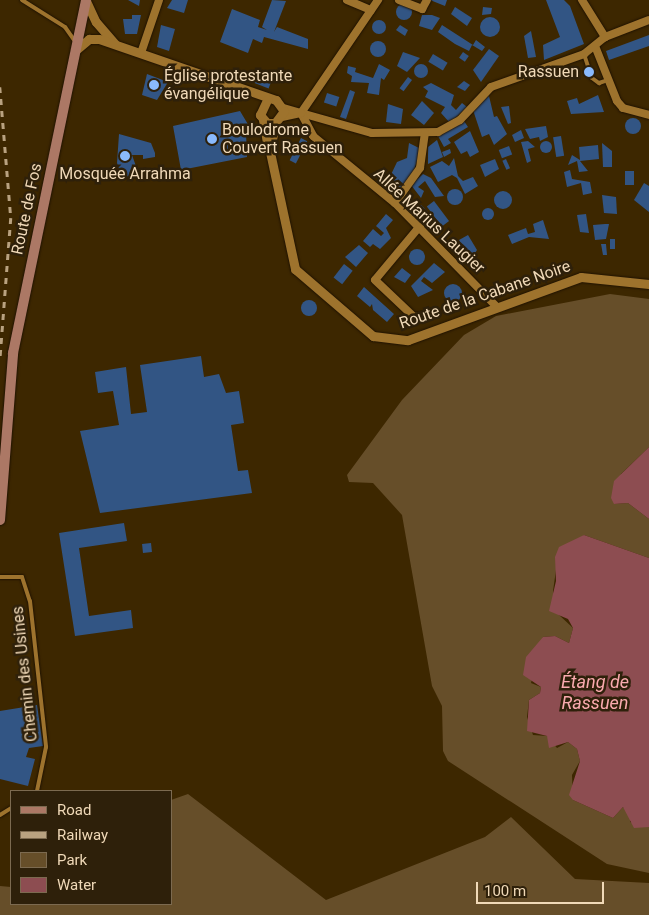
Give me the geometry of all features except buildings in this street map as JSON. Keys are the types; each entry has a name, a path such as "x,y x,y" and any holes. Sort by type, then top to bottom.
{"main road":[{"name":"Route de Fos","path":"0,520 8,450 13,353 77,52 86,0"}],"street":[{"path":"86,0 96,22 115,44"},
{"path":"141,53 159,0"},
{"path":"347,0 372,10"},
{"path":"301,113 378,0"},
{"path":"399,0 422,9 427,0"},
{"path":"582,0 605,37"},
{"path":"263,120 301,113 372,133 425,133 448,128 491,86 584,54 605,37 649,20"},
{"path":"77,52 90,39 115,44 267,100 276,100 280,116"},
{"path":"594,46 608,80 623,108 649,115"},
{"name":"Route de la Cabane Noire","path":"252,94 263,120 295,269 373,336 408,340 581,277 649,284"},
{"path":"259,110 267,100"},
{"name":"Allée Marius Laugier","path":"301,113 312,136 395,202 497,307"},
{"name":"Route de la Cabane Noire","path":"270,152 280,116"},
{"path":"395,202 420,168 425,133"},
{"path":"420,226 375,280 414,317 423,316"},
{"path":"0,441 8,450"}],"lane":[{"path":"22,0 69,31 77,52"},
{"path":"584,54 592,78 599,83 608,80"},
{"name":"Chemin des Usines","path":"0,577 22,577 30,601 46,747 37,790"}],"green space":[{"path":"610,294 649,299 649,447 621,474 614,504 628,503 649,519 649,558 584,535 556,570 553,591 558,614 573,628 569,643 555,636 543,637 531,683 541,687 540,693 529,700 527,717 533,735 547,736 557,748 568,742 577,749 580,761 572,775 573,800 613,818 623,807 630,814 630,822 649,827 649,873 607,864 448,761 443,751 442,706 432,686 402,515 373,483 349,482 347,475 402,400 464,335 496,316"},
{"path":"188,794 326,900 485,837 511,817 575,879 649,883 649,915 0,915 0,886 10,887 10,905 172,905 172,800"}],"water":[{"path":"649,447 649,519 628,503 614,504 611,498 614,481"},
{"name":"Étang de Rassuen","path":"584,535 649,558 649,827 634,828 623,807 613,818 573,800 569,795 580,761 577,749 568,742 549,748 547,736 527,731 529,700 540,693 541,687 523,675 526,657 543,637 555,636 569,643 573,628 568,619 549,611 556,581 555,557 559,547"}],"railway":[{"path":"0,87 11,218 0,361"}],"place":[{"name":"Rassuen","path":"589,72"},
{"name":"Église protestante évangélique","path":"154,85"},
{"name":"Boulodrome Couvert Rassuen","path":"212,139"},
{"name":"Mosquée Arrahma","path":"125,156"}]}
